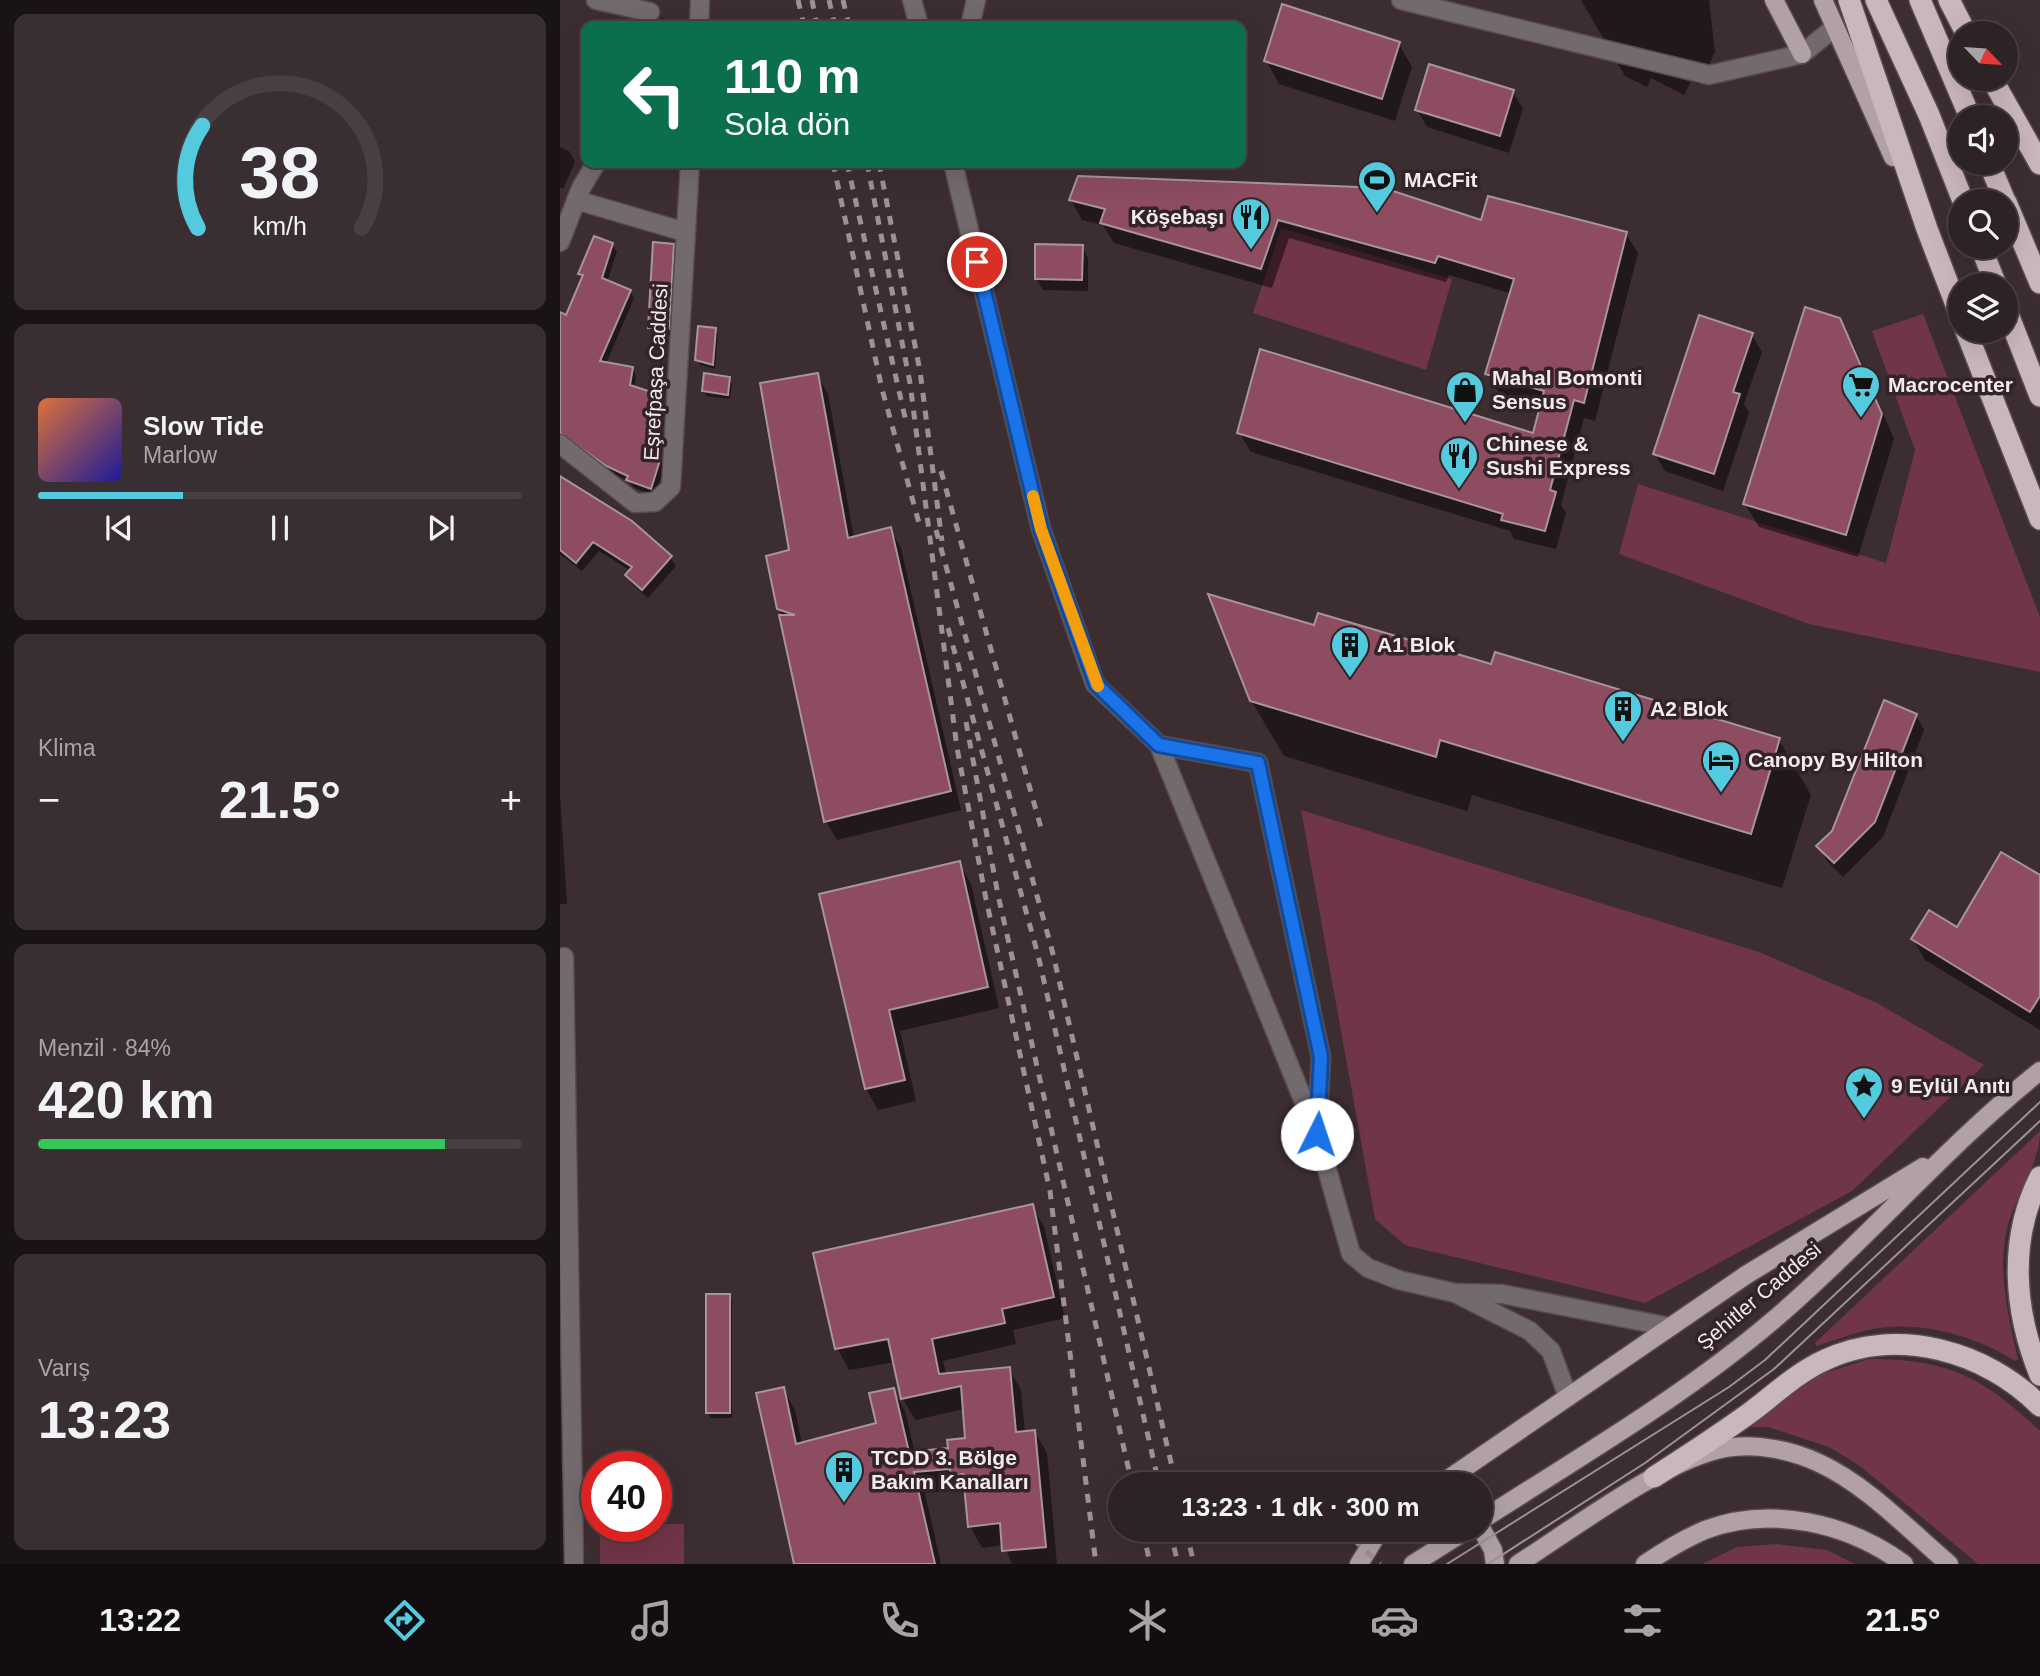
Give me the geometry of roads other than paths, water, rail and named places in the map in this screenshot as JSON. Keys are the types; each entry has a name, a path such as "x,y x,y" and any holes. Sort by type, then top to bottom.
{"highway":[{"path":"1849,0 1948,284"},
{"path":"1876,0 1929,116 1958,189"},
{"path":"1920,0 1965,105"},
{"path":"1949,0 1960,21"},
{"path":"1999,91 2040,164"},
{"path":"2018,231 2040,283"},
{"path":"2018,340 2040,396"},
{"path":"1971,343 2040,519"},
{"path":"2040,1177 2024,1224 2018,1255 2018,1292 2024,1329 2040,1375"},
{"path":"1654,1477 1721,1434 1804,1371 1827,1359 1861,1348 1932,1347 1965,1356 2010,1380 2040,1406"}],"main road":[{"path":"1774,0 1802,54"},
{"path":"1824,0 1927,229"},
{"name":"Şehitler Caddesi","path":"1493,1514 1688,1386 1777,1317 1950,1150 2040,1071"},
{"path":"1458,1472 1746,1275 1950,1150"},
{"path":"1518,1564 1654,1477 1724,1448 1757,1447 1806,1458 1849,1482 1949,1564"},
{"path":"1645,1564 1685,1539 1708,1529 1757,1520 1786,1519 1823,1524 1859,1539 1904,1564"},
{"path":"1359,1564 1373,1542"},
{"path":"1413,1564 1447,1542"},
{"path":"1489,1542 1495,1564"}],"street":[{"path":"596,0 650,13"},
{"path":"699,21 700,0"},
{"path":"912,0 918,21"},
{"path":"971,21 976,0"},
{"path":"1401,0 1709,75 1802,54 1835,27"},
{"path":"560,242 576,200 593,168"},
{"name":"Eşrefpaşa Caddesi","path":"560,444 635,503 655,502 671,487 690,168"},
{"path":"954,168 1041,529 1096,684 1159,745 1317,1134 1351,1254 1368,1268 1399,1280 1455,1293 1502,1294 1670,1327"},
{"path":"576,200 685,232"},
{"path":"1159,745 1258,763 1321,1057 1317,1134"},
{"path":"565,957 574,1564"},
{"path":"1455,1293 1530,1331 1551,1351 1568,1396"}],"tram line":[{"path":"1447,1564 1729,1387 1765,1360 2040,1102"},
{"path":"1488,1564 1645,1463 1774,1369 2040,1121"}],"railway":[{"path":"798,0 803,21"},
{"path":"812,0 816,21"},
{"path":"829,0 834,21"},
{"path":"843,0 848,21"},
{"path":"834,168 882,389 919,523"},
{"path":"848,168 907,426"},
{"path":"868,168 910,383 957,748 986,899 1050,1191 1096,1564"},
{"path":"880,168 920,371 942,541"},
{"path":"941,471 1041,828"},
{"path":"936,530 1052,950 1173,1472"},
{"path":"948,628 1038,955 1156,1472"},
{"path":"966,722 998,895 1129,1472"},
{"path":"1145,1542 1150,1564"},
{"path":"1173,1542 1178,1564"},
{"path":"1189,1542 1194,1564"},
{"path":"1356,1542 1380,1564"}],"place":[{"name":"MACFit","path":"1377,214"},
{"name":"Köşebaşı","path":"1251,251"},
{"name":"Macrocenter","path":"1861,419"},
{"name":"Mahal Bomonti Sensus","path":"1465,424"},
{"name":"Chinese & Sushi Express","path":"1459,490"},
{"name":"A1 Blok","path":"1350,679"},
{"name":"A2 Blok","path":"1623,743"},
{"name":"Canopy By Hilton","path":"1721,794"},
{"name":"9 Eylül Anıtı","path":"1864,1120"},
{"name":"TCDD 3. Bölge Bakım Kanalları","path":"844,1504"}]}
